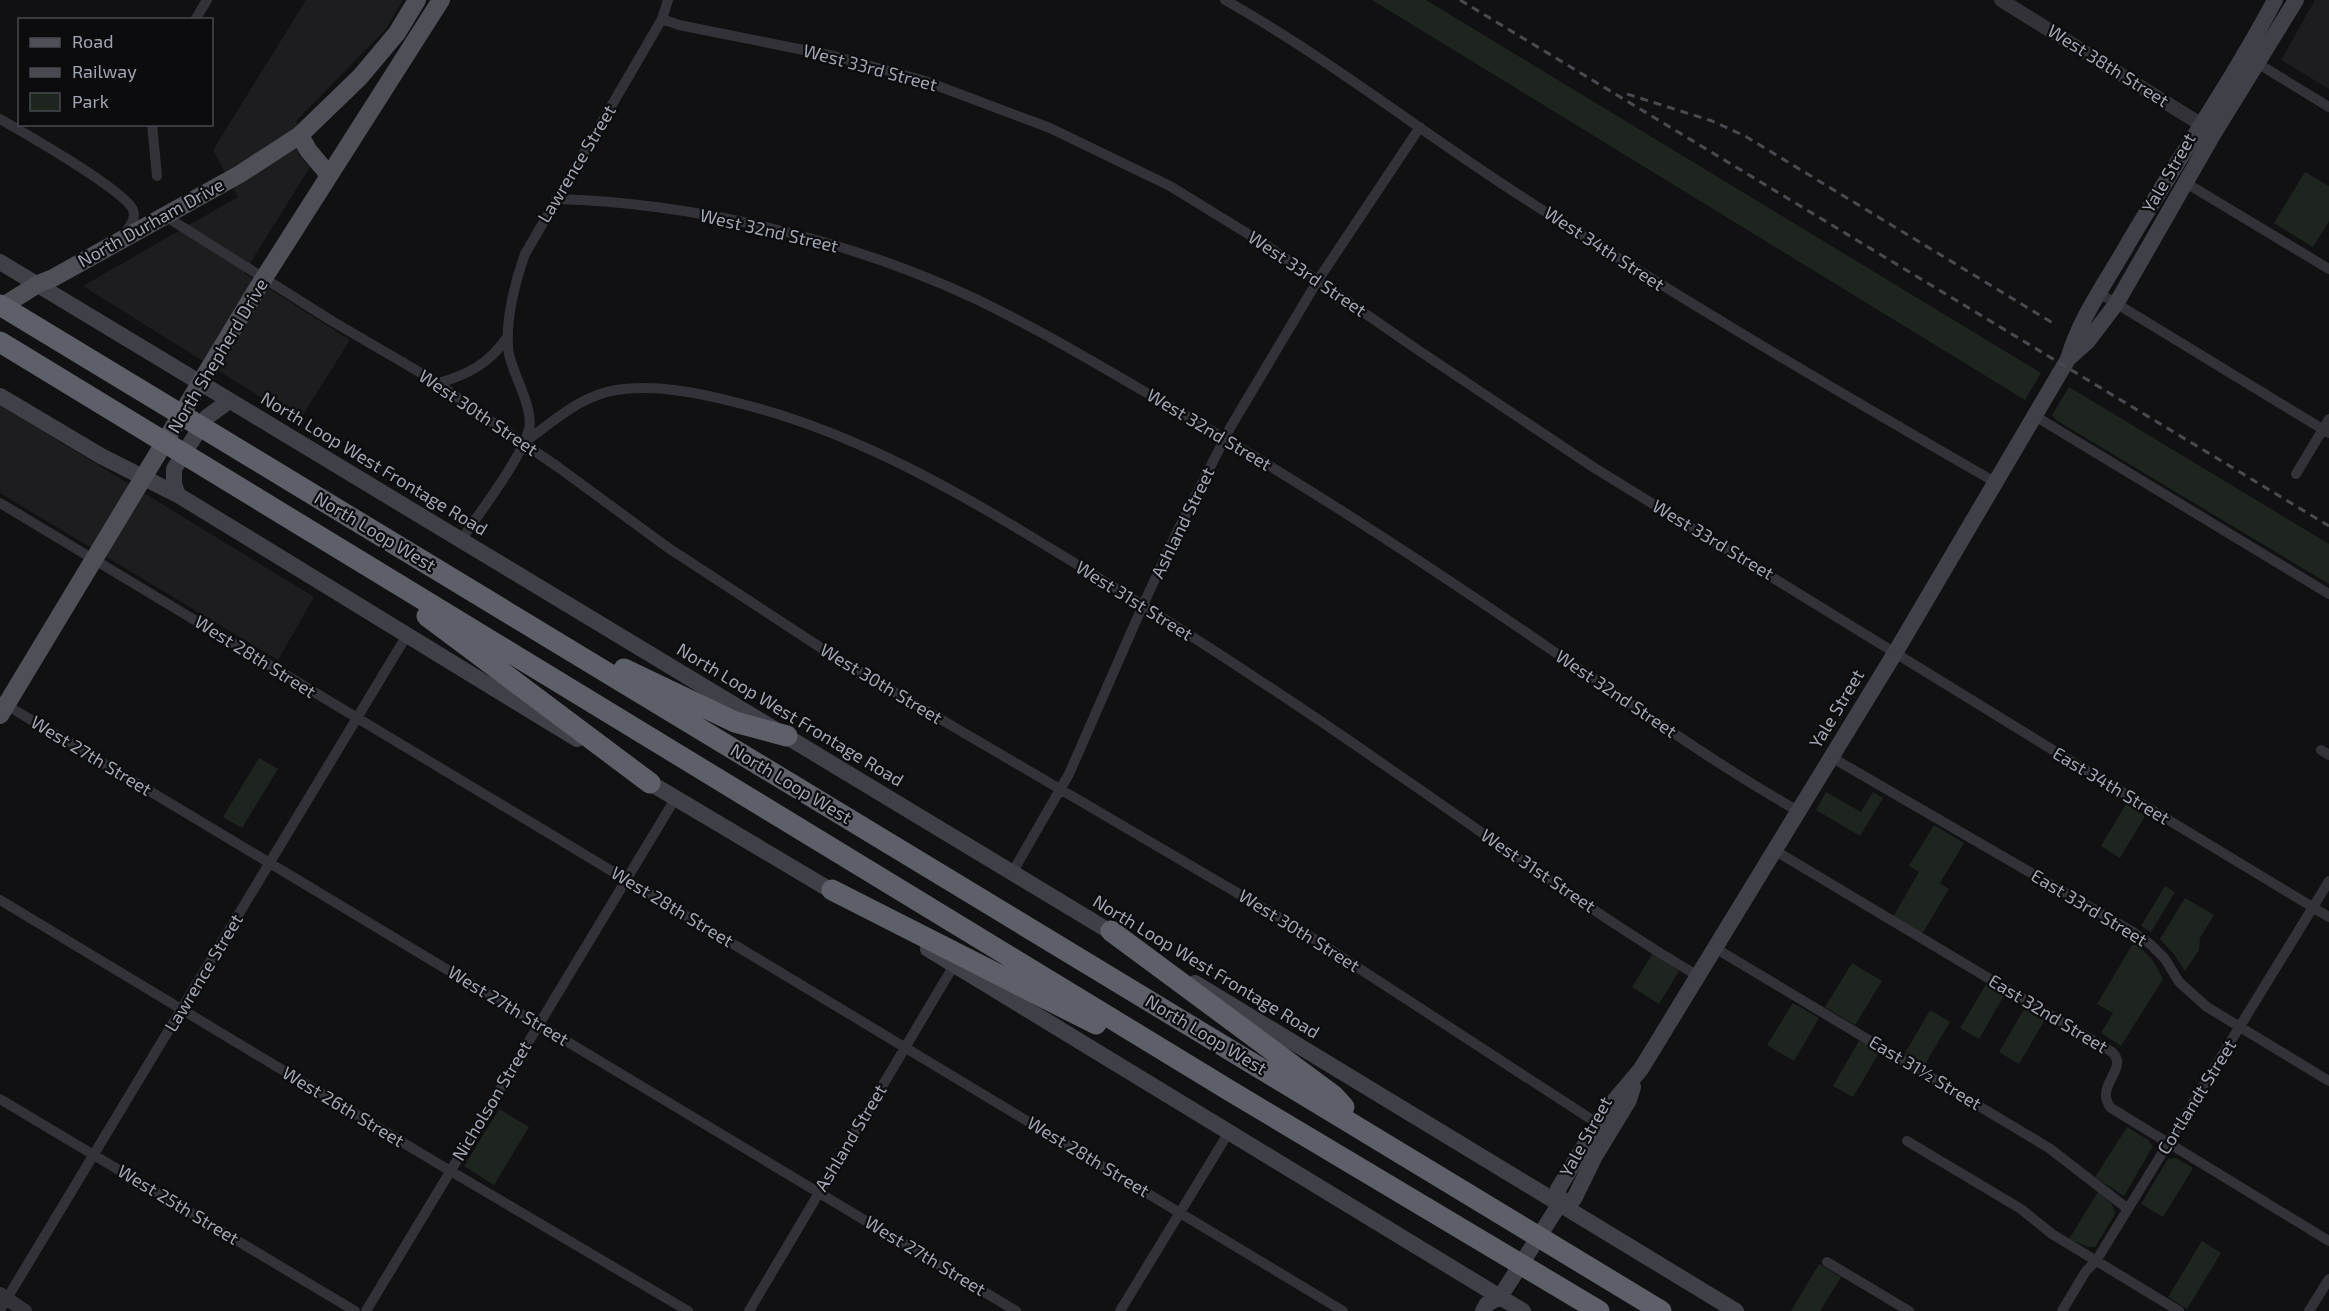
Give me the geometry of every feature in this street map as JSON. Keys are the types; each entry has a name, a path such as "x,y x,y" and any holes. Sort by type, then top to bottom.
{"highway":[{"name":"North Loop West","path":"0,306 1661,1311"},
{"name":"North Loop West","path":"0,342 1232,1092 1599,1311"},
{"path":"320,537 650,783"},
{"path":"523,622 735,722 787,736"},
{"path":"832,890 1232,1092"},
{"path":"1111,932 1334,1096 1364,1130"}],"main road":[{"path":"329,175 308,150 300,135 360,77 402,26 417,0"},
{"name":"North Shepherd Drive","path":"2,707 145,477 199,383 264,278 441,0"},
{"name":"Yale Street","path":"2250,59 2275,0"},
{"name":"Yale Street","path":"1483,1311 1487,1304 1501,1304 1558,1205 1558,1189 1604,1128 1614,1101 1635,1078 1832,757 2068,359 2075,335 2128,243 2207,128 2250,59 2296,0"},
{"path":"402,26 419,36"},
{"name":"Yale Street","path":"2068,359 2088,341 2116,304 2187,183 2207,128"},
{"name":"North Durham Drive","path":"0,306 240,174 300,135"},
{"path":"2128,243 2145,254"},
{"name":"North Loop West Frontage Road","path":"0,262 462,539 1736,1311"},
{"path":"0,396 101,456 178,495 675,799 832,890 1229,1132 1501,1304 1523,1311"},
{"path":"178,495 174,484 174,470 207,417 229,401"}],"street":[{"path":"196,18 207,0"},
{"name":"Lawrence Street","path":"462,539 514,461 530,427 529,416 509,354 508,336 517,275 532,240 662,19 668,0"},
{"name":"West 34th Street","path":"1225,0 1274,28 1508,188 1693,306 1826,386 1995,482"},
{"name":"West 38th Street","path":"2001,0 2207,128"},
{"name":"West 33rd Street","path":"662,19 679,25 877,67 922,80 1018,115 1170,186 1216,213 1318,280 1549,439 1895,652"},
{"path":"2250,59 2329,107"},
{"path":"0,119 108,186 133,209 133,221 122,238"},
{"path":"152,126 154,164 157,176"},
{"name":"Ashland Street","path":"1012,873 1061,788 1177,532 1225,438 1318,280 1420,128"},
{"path":"2187,183 2329,269"},
{"name":"West 32nd Street","path":"556,199 672,210 736,220 789,233 890,264 932,280 1018,320 1225,438 1401,550 1700,751 1798,811"},
{"name":"West 30th Street","path":"165,216 381,351 438,383 667,547 838,659 1298,928 1604,1128"},
{"path":"2099,293 2326,431"},
{"name":"Lawrence Street","path":"438,383 460,377 489,360 508,336"},
{"name":"West 31st Street","path":"523,443 561,414 585,400 615,390 641,389 714,397 755,407 850,440 931,478 1143,605 1391,769 1552,883 1698,976"},
{"path":"2035,416 2329,594"},
{"path":"2295,474 2326,431 2329,419"},
{"name":"West 28th Street","path":"0,503 1343,1311"},
{"name":"Lawrence Street","path":"2,1301 94,1154 407,635"},
{"name":"East 34th Street","path":"1895,652 2191,835 2329,917"},
{"name":"West 27th Street","path":"2,707 270,863 1016,1311"},
{"name":"East 33rd Street","path":"1832,757 2133,932 2151,944 2165,959 2179,982 2207,1007 2329,1081"},
{"name":"Nicholson Street","path":"366,1311 675,799"},
{"name":"East 32nd Street","path":"1774,850 2112,1052 2117,1057 2118,1064 2106,1090 2106,1102 2111,1108 2329,1241"},
{"name":"Cortlandt Street","path":"2062,1311 2169,1144 2329,881"},
{"name":"West 26th Street","path":"0,900 450,1171 688,1311"},
{"name":"East 31½ Street","path":"1715,948 2049,1148 2128,1209"},
{"name":"Ashland Street","path":"749,1311 954,964"},
{"name":"West 25th Street","path":"0,1099 355,1311"},
{"path":"1120,1311 1229,1132"},
{"path":"1907,1141 2021,1209 2044,1228 2179,1311"},
{"path":"1827,1262 1909,1311"},
{"path":"2309,1311 2329,1279"},
{"path":"2,1301 25,1311"}],"shaded area":[{"path":"306,0 403,0 386,29 297,120 298,154 310,167 244,273 350,340 299,421 83,286 238,197 213,150"},
{"path":"2315,0 2329,0 2329,89 2281,60"},
{"path":"0,405 314,597 278,660 0,493"}],"green space":[{"path":"1372,0 1426,0 2041,373 2025,400"},
{"path":"2305,172 2329,186 2329,221 2313,247 2274,223"},
{"path":"2069,387 2329,544 2329,584 2056,420 2052,415"},
{"path":"259,758 278,769 242,828 223,817"},
{"path":"1826,792 1861,812 1873,792 1883,798 1860,836 1816,810"},
{"path":"2126,804 2145,816 2120,858 2101,846"},
{"path":"1934,825 1964,843 1940,883 1949,889 1922,934 1893,917 1919,872 1909,866"},
{"path":"2165,886 2175,892 2151,932 2141,926"},
{"path":"2185,898 2214,915 2200,938 2199,950 2185,971 2160,939"},
{"path":"2134,942 2152,959 2163,979 2121,1046 2101,1033 2113,1013 2097,1004"},
{"path":"1653,953 1679,971 1659,1004 1632,987"},
{"path":"1852,963 1882,981 1855,1025 1825,1007"},
{"path":"1987,983 2005,994 1979,1039 1960,1028"},
{"path":"1793,1003 1819,1018 1794,1061 1767,1045"},
{"path":"2026,1006 2046,1018 2019,1064 1999,1052"},
{"path":"1930,1010 1950,1022 1924,1066 1904,1055"},
{"path":"1860,1039 1880,1051 1853,1097 1833,1086"},
{"path":"499,1109 529,1127 494,1185 464,1166"},
{"path":"2127,1127 2147,1139 2153,1146 2124,1196 2095,1177"},
{"path":"2176,1158 2193,1168 2163,1217 2141,1204 2168,1159"},
{"path":"2098,1192 2112,1204 2115,1214 2095,1247 2088,1247 2069,1239"},
{"path":"2202,1241 2221,1253 2187,1309 2168,1297"},
{"path":"1819,1264 1841,1277 1820,1311 1791,1311"}],"railway":[{"path":"1460,0 2329,526"},
{"path":"1627,94 1712,121 1745,136 2056,325"}]}
